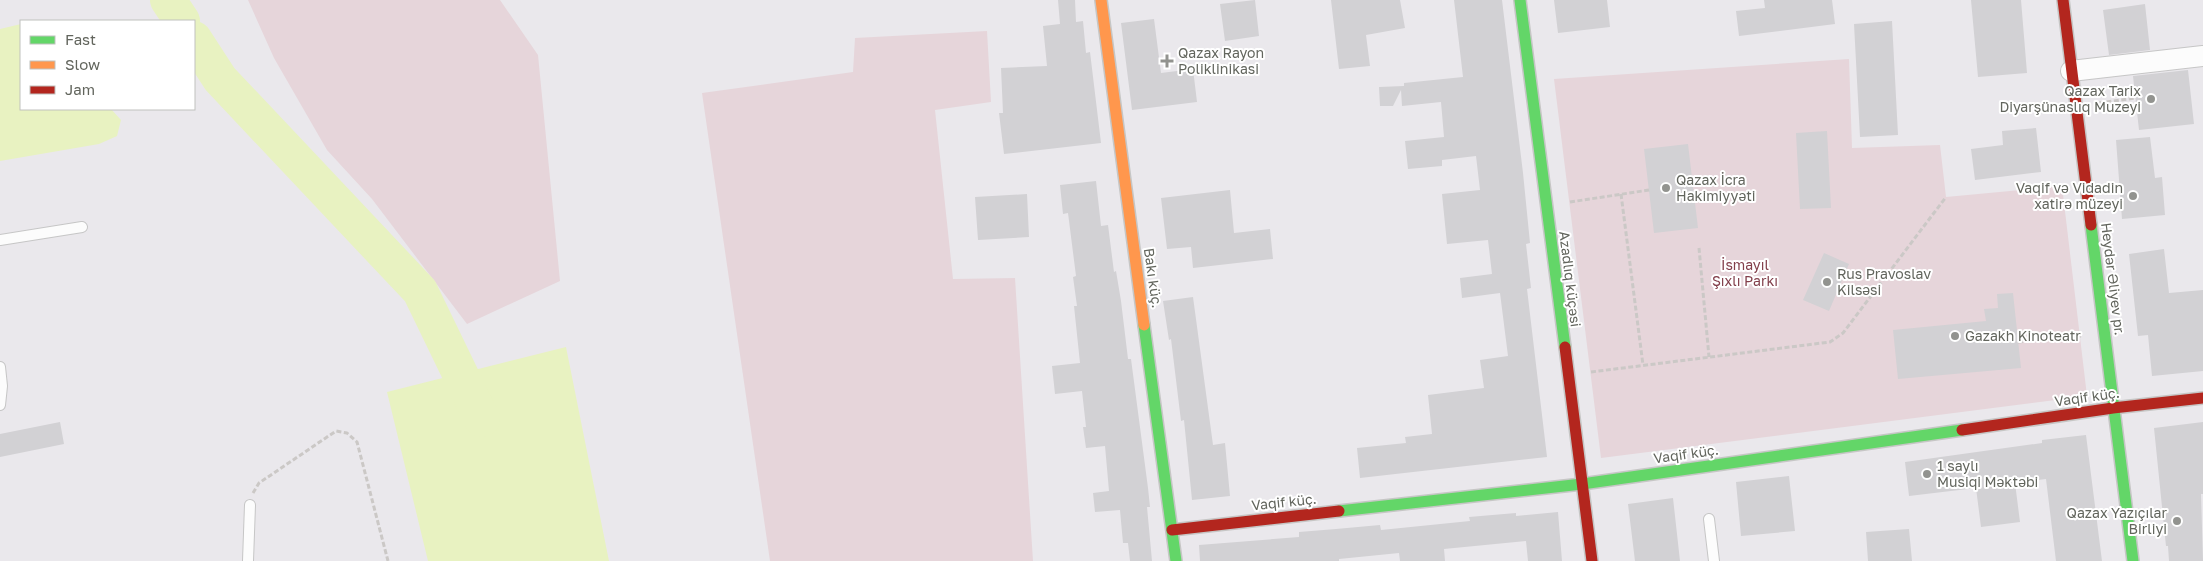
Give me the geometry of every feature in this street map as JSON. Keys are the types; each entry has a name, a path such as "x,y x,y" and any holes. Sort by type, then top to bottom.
{"street":[{"name":"Azadlıq küçəsi","path":"1520,0 1592,561"},
{"name":"Heydər Əliyev pr.","path":"2063,0 2133,561"},
{"name":"Bakı küç.","path":"1105,1 1176,561"},
{"path":"2072,71 2203,56"},
{"name":"Vaqif küç.","path":"1172,530 1582,484 2113,408 2203,398"}],"lane":[{"path":"0,240 82,227"},
{"path":"0,367 2,386 0,405"},
{"path":"248,561 250,505"},
{"path":"1709,519 1714,561"}],"path":[{"path":"2076,106 2136,98"},
{"path":"1570,202 1649,190"},
{"path":"1621,194 1643,366"},
{"path":"1591,372 1830,342 1843,333 1946,197"},
{"path":"1699,248 1709,357"},
{"path":"2018,342 2104,334"},
{"path":"250,505 259,483 336,431 347,433 357,442 388,561"}],"green space":[{"path":"248,0 500,0 538,55 560,281 467,324 372,199 327,150 274,58"},
{"path":"987,31 991,102 935,110 953,279 1015,278 1033,561 770,561 702,93 853,72 855,38"},
{"name":"İsmayıl Şıxlı Parkı","path":"1849,59 1852,148 1940,145 1946,197 2062,186 2087,396 1601,458 1554,79"}],"shaded area":[{"path":"20,24 20,110 112,110 121,120 117,136 99,144 0,161 0,29"},
{"path":"566,347 609,561 428,561 387,392"}],"building":[{"path":"1058,0 1075,0 1076,22 1083,21 1086,53 1090,52 1101,143 1004,154 999,113 1003,113 1001,68 1047,66 1043,26 1060,24"},
{"path":"1255,0 1259,36 1225,41 1220,4"},
{"path":"1331,0 1400,0 1405,28 1366,35 1370,66 1339,69"},
{"path":"1454,0 1502,0 1530,243 1526,244 1531,288 1527,289 1547,457 1360,478 1357,448 1406,443 1405,437 1432,434 1428,395 1484,388 1480,360 1508,356 1500,293 1462,298 1460,278 1492,274 1488,240 1447,244 1442,194 1480,190 1476,156 1442,160 1442,166 1408,169 1405,141 1444,137 1441,102 1402,106 1401,90 1393,106 1380,106 1379,87 1404,86 1404,83 1463,77"},
{"path":"1554,0 1607,0 1610,27 1558,33"},
{"path":"1764,0 1832,0 1835,24 1739,36 1736,11 1765,8"},
{"path":"1971,0 2021,0 2027,73 1978,77"},
{"path":"2145,4 2150,50 2109,55 2103,10"},
{"path":"1154,19 1161,73 1193,69 1197,102 1132,110 1121,23"},
{"path":"1892,21 1898,135 1860,137 1854,24"},
{"path":"2188,70 2194,124 2139,130 2133,76"},
{"path":"2036,128 2041,172 1975,180 1971,149 2003,145 2002,131"},
{"path":"1827,131 1831,208 1800,209 1796,133"},
{"path":"2150,137 2155,178 2162,177 2165,215 2122,219 2116,140"},
{"path":"1688,144 1698,228 1654,233 1644,149"},
{"path":"1096,181 1101,226 1108,225 1114,272 1116,271 1121,301 1128,359 1131,359 1150,507 1147,507 1152,561 1130,561 1128,543 1123,543 1120,510 1095,512 1093,493 1109,491 1105,446 1086,448 1083,427 1086,427 1082,391 1055,394 1052,366 1080,363 1074,306 1077,306 1073,277 1076,276 1068,213 1063,214 1060,185"},
{"path":"1230,190 1234,233 1270,229 1273,259 1193,268 1191,247 1167,249 1161,198"},
{"path":"1027,194 1029,237 978,240 975,197"},
{"path":"2164,249 2169,293 2203,290 2203,371 2152,376 2148,335 2138,336 2129,254"},
{"path":"1824,253 1849,264 1829,311 1803,300"},
{"name":"Gazakh Kinoteatr","path":"2013,293 2021,368 1898,379 1893,330 1986,321 1984,309 1998,308 1997,294"},
{"path":"1193,297 1213,445 1225,443 1230,496 1192,500 1184,420 1181,421 1171,339 1169,340 1163,301"},
{"path":"60,422 64,444 0,457 0,434"},
{"path":"2203,422 2203,494 2201,494 2203,561 2169,561 2154,428"},
{"path":"2086,435 2102,561 2056,561 2046,479 2015,483 2020,522 1981,527 1976,488 1909,496 1905,462 2042,443 2042,440"},
{"path":"1789,476 1795,531 1741,536 1736,482"},
{"path":"1673,498 1680,561 1635,561 1628,504"},
{"path":"1558,512 1562,561 1528,561 1526,541 1444,549 1445,561 1400,561 1399,553 1339,559 1339,561 1200,561 1199,545 1299,537 1299,532 1380,525 1381,530 1470,521 1469,517 1516,513 1516,516"},
{"path":"1909,529 1912,561 1868,561 1866,532"}],"waterway":[{"path":"168,0 181,20"},
{"path":"195,41 220,79 420,291 482,419"}],"traffic: fast":[{"path":"1520,0 1565,347"},
{"path":"2091,225 2133,561"},
{"path":"1144,325 1176,561"},
{"path":"1339,511 1582,484 1962,430"}],"traffic: slow":[{"path":"1101,0 1144,325"}],"traffic: jam":[{"path":"2063,0 2091,225"},
{"path":"1565,347 1592,561"},
{"path":"1962,430 2113,408 2203,398"},
{"path":"1172,530 1339,511"}],"place":[{"name":"Qazax Rayon Poliklinikasi","path":"1167,61"},
{"name":"Qazax Tarix Diyarşünaslıq Muzeyi","path":"2151,99"},
{"name":"Qazax İcra Hakimiyyəti","path":"1666,188"},
{"name":"Vaqif və Vidadin xatirə müzeyi","path":"2133,196"},
{"name":"Rus Pravoslav Kilsəsi","path":"1827,282"},
{"name":"Gazakh Kinoteatr","path":"1955,336"},
{"name":"1 saylı Musiqi Məktəbi","path":"1927,474"},
{"name":"Qazax Yazıçılar Birliyi","path":"2177,521"}]}
